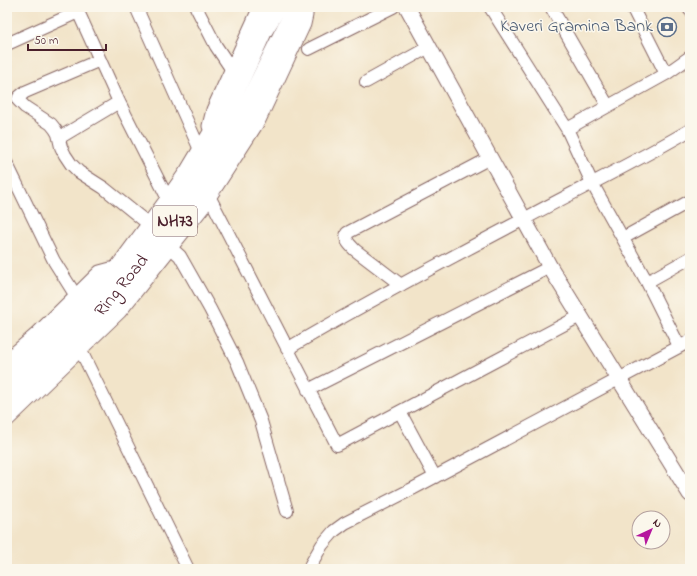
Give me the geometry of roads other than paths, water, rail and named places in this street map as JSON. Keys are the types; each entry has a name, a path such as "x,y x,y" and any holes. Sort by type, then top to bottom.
{"highway":[{"name":"Ring Road","path":"7,382 118,270 169,201 190,171 223,116 263,30 277,7"},
{"name":"Ring Road","path":"7,401 75,338 143,271 165,234 202,185 238,125 297,7"}],"street":[{"path":"136,7 201,152"},
{"path":"196,7 216,46 232,70"},
{"path":"213,133 210,126 214,110 261,7"},
{"path":"7,419 119,310 143,271 170,247 210,196 258,120 303,24 305,7"},
{"path":"308,49 393,7"},
{"path":"407,7 550,267 690,494"},
{"path":"310,569 311,564 322,545 334,531 345,523 435,477 685,343 647,282 592,183 567,129 490,7"},
{"path":"551,7 608,106"},
{"path":"632,7 666,74"},
{"path":"7,44 77,9 119,102 169,201"},
{"path":"366,82 430,48"},
{"path":"567,129 666,74 690,57"},
{"path":"100,60 25,92 18,97 18,100 25,107 51,124 55,129 65,155 79,172 104,188 151,226"},
{"path":"59,138 119,102"},
{"path":"287,349 355,309 652,152 690,130"},
{"path":"401,285 355,250 346,239 347,233 490,158"},
{"path":"7,164 54,261 76,296"},
{"path":"210,196 337,445 580,316"},
{"path":"623,238 690,201"},
{"path":"170,247 180,256 238,362 261,421 287,511"},
{"path":"647,282 690,258"},
{"path":"308,390 550,267"},
{"path":"9,355 36,336 100,273 118,270"},
{"path":"80,349 188,569"},
{"path":"400,412 435,477"}],"place":[{"name":"Kaveri Gramina Bank","path":"667,27"}]}
